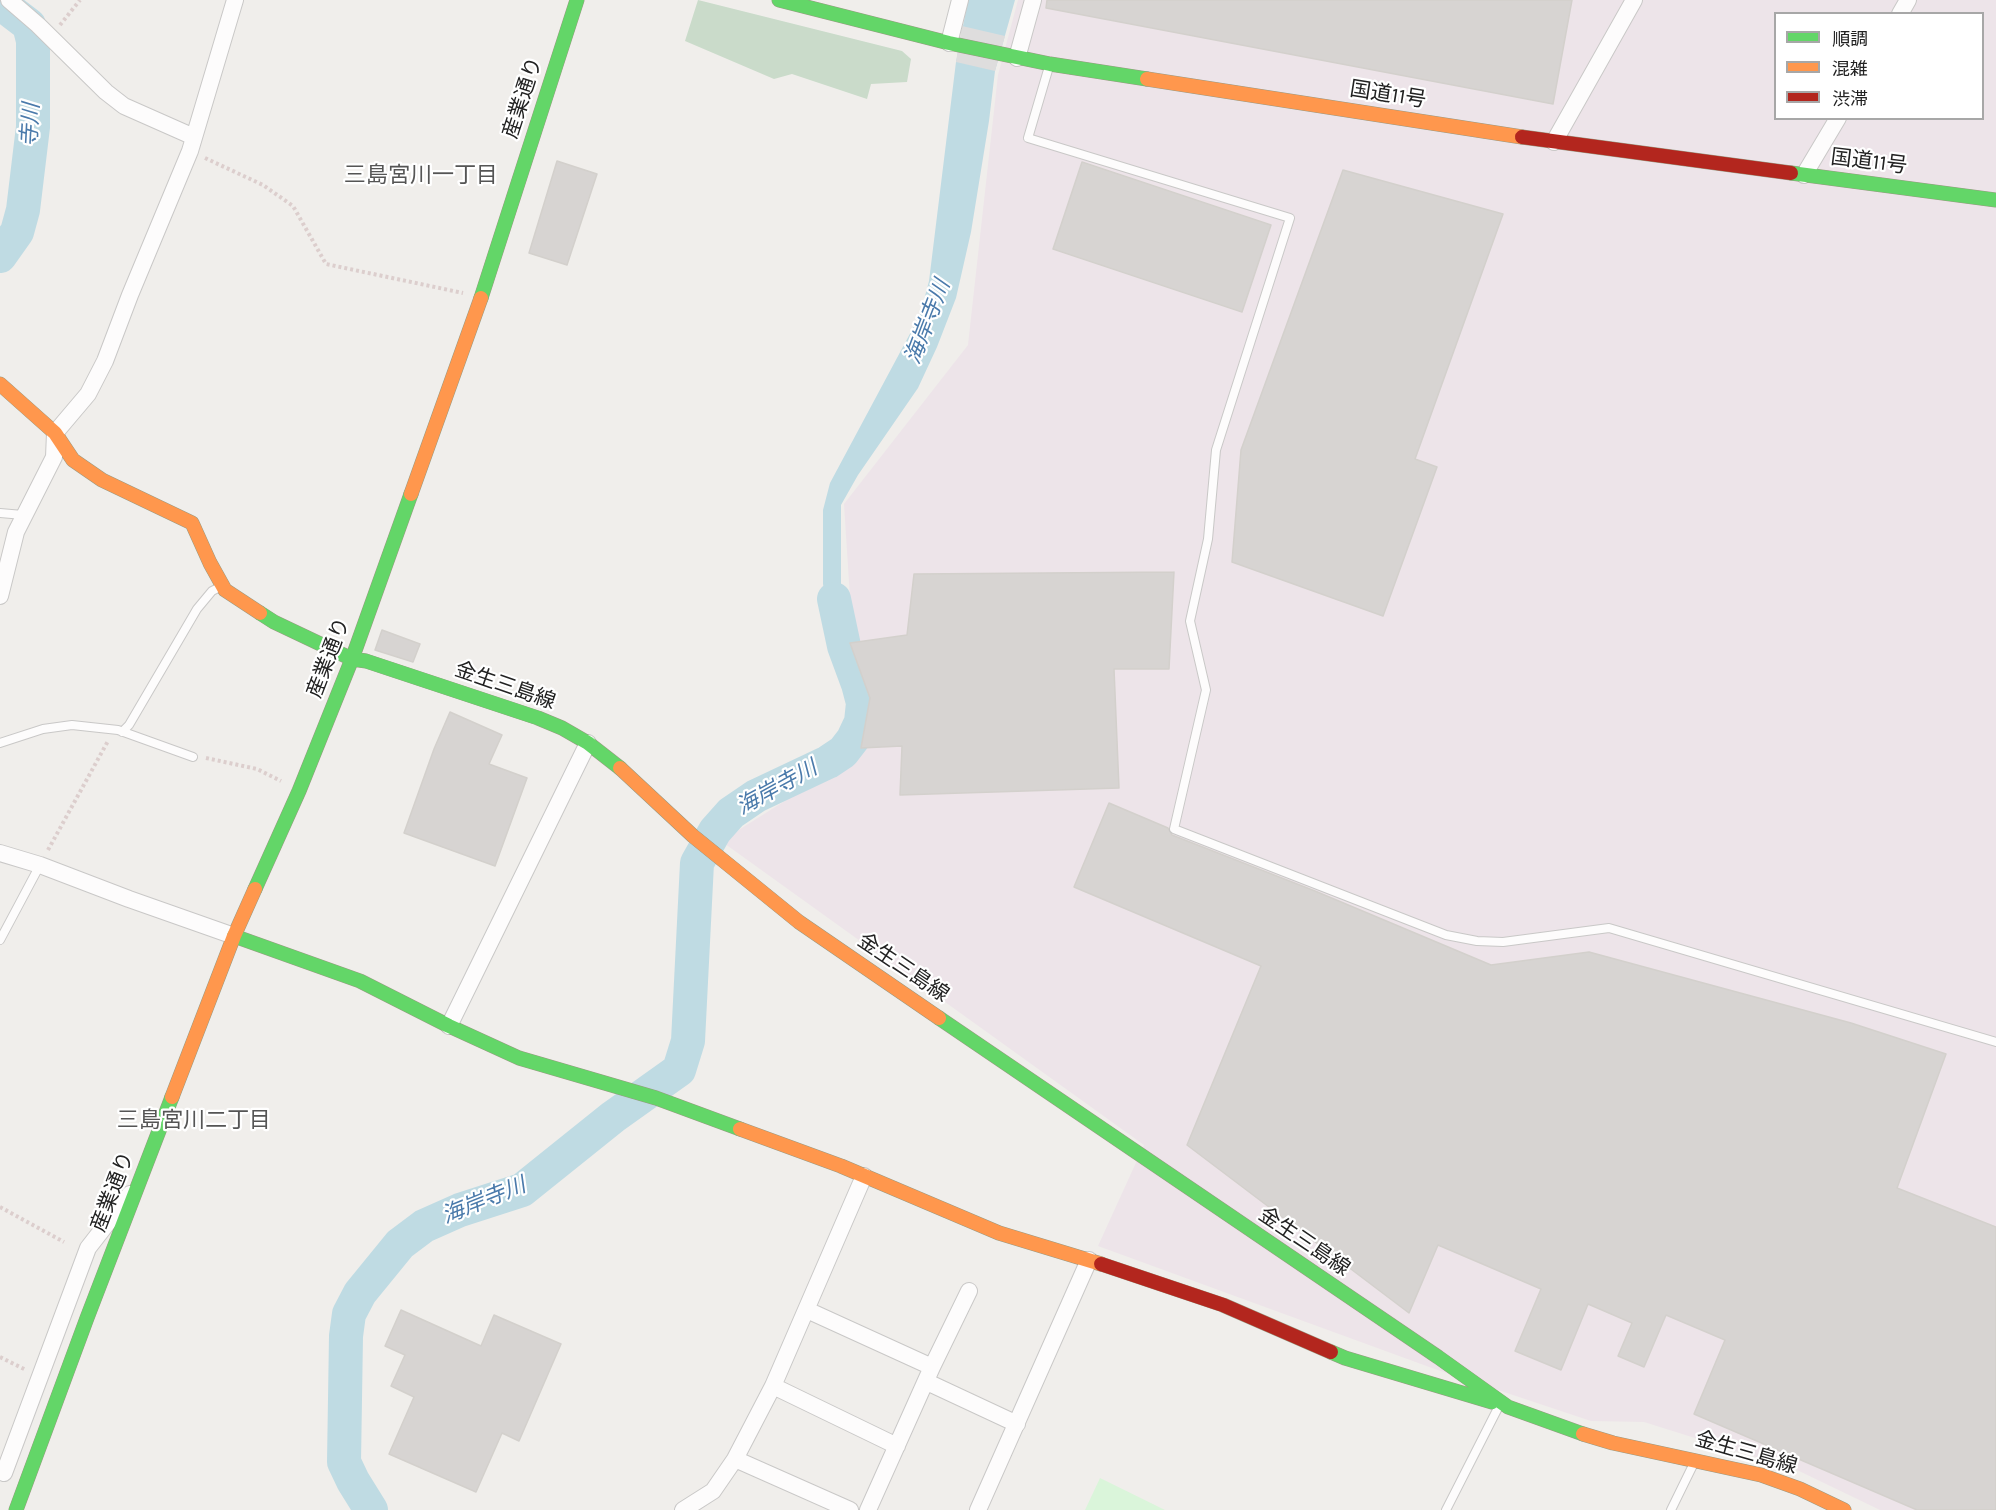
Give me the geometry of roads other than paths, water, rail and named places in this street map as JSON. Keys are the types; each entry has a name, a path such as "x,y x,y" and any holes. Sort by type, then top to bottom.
{"main road":[{"name":"産業通り","path":"16,1510 234,936 299,791 351,659 481,297 576,0"},
{"name":"国道11号","path":"779,0 954,44 1050,64 1554,142 1996,200"},
{"name":"金生三島線","path":"0,384 55,433 73,460 102,480 192,523 225,590 274,622 351,659 366,661 538,718 588,743 624,771 693,836 799,922 1438,1357 1504,1406 1613,1443 1761,1475 1800,1489 1844,1510"},
{"path":"234,936 360,981 519,1058 656,1098 864,1176 999,1233 1089,1260 1223,1305 1345,1358 1504,1406"}],"street":[{"path":"0,6 4,0"},
{"path":"9,0 106,92 124,106 192,144"},
{"path":"0,596 16,532 54,457 55,433 88,394 105,362 192,144 235,0"},
{"path":"954,44 960,0"},
{"path":"1017,58 1033,0"},
{"path":"1554,142 1634,0"},
{"path":"1804,175 1837,120"},
{"path":"449,1026 588,743"},
{"path":"0,853 40,865 234,936"},
{"path":"683,1510 712,1491 735,1459 773,1386 864,1176"},
{"path":"4,1473 88,1248 140,1180"},
{"path":"978,1510 1089,1260"},
{"path":"868,1510 969,1291"},
{"path":"807,1310 1017,1424"},
{"path":"773,1386 897,1446"},
{"path":"735,1459 850,1510"}],"lane":[{"path":"1050,64 1028,138 1290,218 1216,450 1208,539 1190,621 1206,690 1174,829 1446,935 1477,941 1503,942 1609,928 1996,1042"},
{"path":"0,513 23,515"},
{"path":"118,731 129,725 196,609 212,591 222,586"},
{"path":"0,743 56,726 72,725 118,731 193,757"},
{"path":"0,940 40,865"},
{"path":"1446,1510 1504,1406"},
{"path":"1671,1510 1695,1460"}],"water":[{"path":"968,0 1015,0 995,71 971,232 956,298 918,388 858,475 841,505 841,588 856,639 844,646 839,645 823,584 823,510 830,483 920,315 929,281 956,62"}],"waterway":[{"name":"寺川","path":"0,3 29,25 33,41 33,127 23,210 17,232 0,256"},
{"name":"海岸寺川","path":"371,1510 344,1462 346,1336 349,1314 360,1293 400,1244 424,1226 460,1210 522,1190 613,1117 679,1070 688,1041 697,863 715,831 731,813 756,796 828,762 843,752 853,739 861,722 863,703 844,646 834,599"}],"district":[{"name":"三島宮川一丁目","path":"421,176"},
{"name":"三島宮川二丁目","path":"194,1121"}]}
